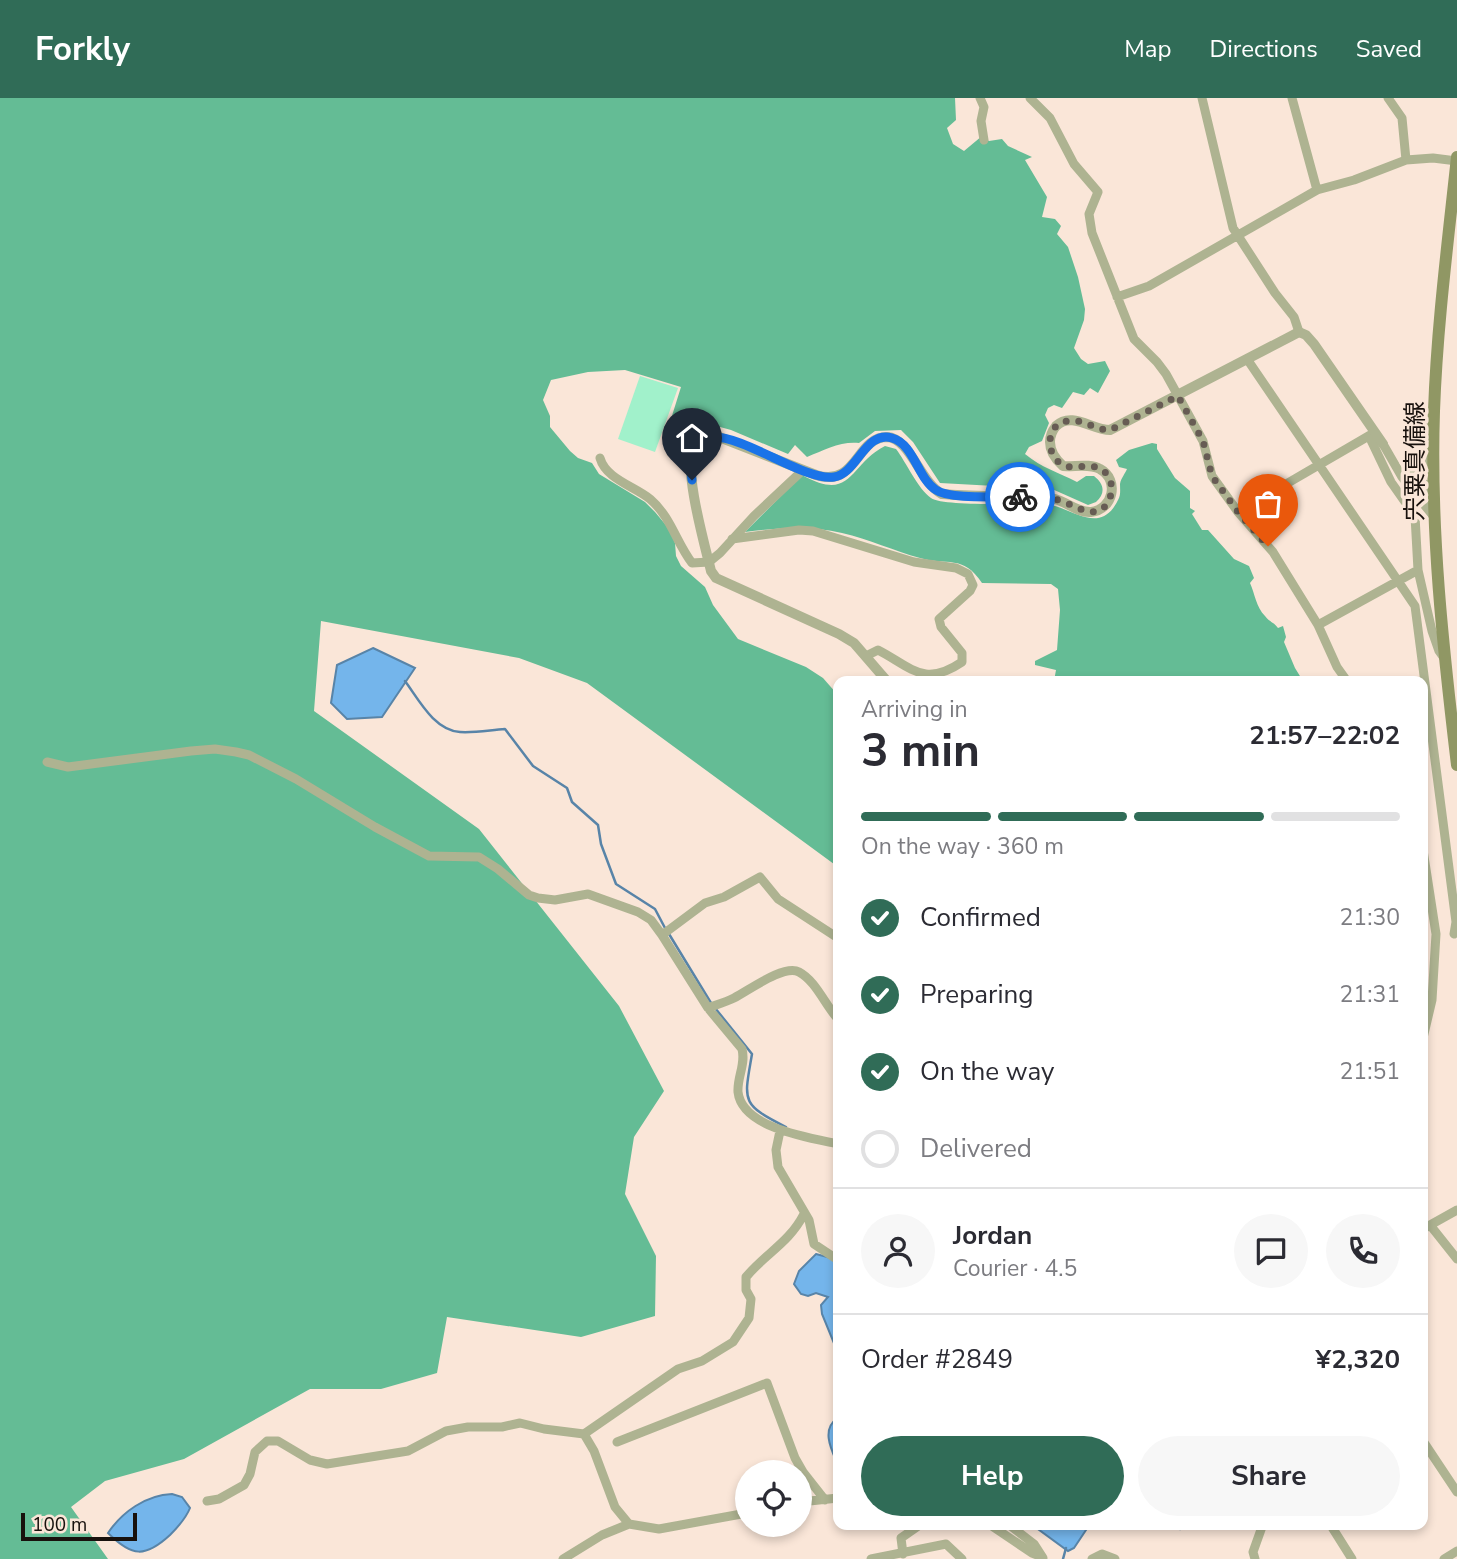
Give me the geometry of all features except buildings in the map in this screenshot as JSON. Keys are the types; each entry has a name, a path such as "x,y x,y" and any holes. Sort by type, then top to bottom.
{"main road":[{"name":"宍粟真備線","path":"1457,159 1443,287 1434,410 1432,488 1444,658 1457,765"}],"street":[{"path":"980,98 984,107 981,121 984,140"},
{"path":"1030,98 1050,118 1072,162 1098,192 1089,214 1090,223 1117,297 1139,346 1157,362 1203,441 1212,476 1238,512 1273,552 1318,625 1343,676"},
{"path":"1202,98 1237,237 1294,317 1299,332 1314,344 1372,434 1391,482 1415,516 1418,570 1432,631 1444,658"},
{"path":"1292,98 1317,190"},
{"path":"1388,98 1402,118 1406,160"},
{"path":"1117,297 1149,286 1317,190 1354,180 1406,160 1457,159"},
{"path":"883,676 854,643 839,634 716,578 711,571 691,469 691,454 701,438 713,435 822,477 835,477 844,474 873,442 881,438 894,438 903,445 927,482 942,494 1056,499 1079,510 1093,512 1107,504 1111,498 1110,480 1100,468 1063,466 1058,461 1050,446 1050,437 1061,422 1078,421 1101,430 1110,430 1299,332"},
{"path":"1247,359 1415,606 1424,676"},
{"path":"1410,476 1423,471 1426,466 1428,421 1434,410"},
{"path":"1372,434 1410,476 1432,488"},
{"path":"1238,512 1372,434"},
{"path":"1383,444 1409,487 1435,519"},
{"path":"600,458 603,468 611,475 657,506 673,527 692,563 709,562 720,553 803,470"},
{"path":"1409,487 1422,490 1432,488"},
{"path":"732,539 799,530 813,531 914,562 956,568 968,574 973,585 970,591 939,619 941,627 962,653 962,662 949,669 925,675 903,666 878,650 866,656"},
{"path":"1318,625 1418,570"},
{"path":"1428,706 1456,922 1455,934 1436,934"},
{"path":"47,762 68,767 215,749 249,755 429,856 479,857 529,895 538,898 555,900 588,894 638,912 651,920 708,1008 742,1049 744,1058 738,1082 738,1096 748,1111 780,1131 833,1143"},
{"path":"662,935 705,903 724,897 760,877 778,900 833,935"},
{"path":"1428,882 1436,934 1432,1000 1428,1017"},
{"path":"708,1008 792,970 799,972 815,987 833,1012"},
{"path":"780,1131 776,1150 778,1167 809,1220 814,1244 833,1257"},
{"path":"1428,1226 1457,1210"},
{"path":"207,1501 219,1499 244,1485 250,1474 255,1452 267,1441 278,1441 310,1460 327,1464 408,1451 446,1432 468,1427 502,1427 520,1423 584,1434 678,1369 702,1361 733,1342 749,1318 751,1299 746,1290 746,1277 759,1262 788,1238 804,1214"},
{"path":"1428,1228 1457,1259"},
{"path":"617,1442 767,1383 795,1458 825,1500"},
{"path":"584,1434 594,1451 615,1507 628,1524"},
{"path":"1428,1448 1457,1492"},
{"path":"812,1501 833,1499"},
{"path":"563,1559 601,1535 628,1524 659,1529 735,1515"},
{"path":"904,1553 901,1538 912,1530"},
{"path":"998,1530 1043,1558"},
{"path":"1016,1530 1034,1544 1043,1558"},
{"path":"1255,1559 1253,1552 1261,1530"},
{"path":"1334,1530 1352,1559"},
{"path":"871,1559 946,1544 962,1559"},
{"path":"1444,1559 1457,1551"},
{"path":"1092,1559 1102,1555 1115,1559"}],"green space":[{"path":"0,98 955,98 956,120 947,128 953,144 964,151 982,136 989,141 1002,139 1008,146 1032,157 1025,160 1047,197 1042,217 1055,219 1061,226 1057,234 1068,247 1085,309 1074,348 1088,364 1105,361 1110,371 1098,393 1090,388 1084,395 1073,392 1062,408 1054,405 1048,408 1045,415 1049,423 1042,441 1029,447 1025,454 1077,482 1086,476 1094,476 1102,485 1102,492 1096,502 1088,505 1052,489 940,483 913,442 901,430 875,431 859,443 839,445 807,457 795,445 788,454 731,430 709,424 688,437 681,449 665,438 681,387 625,370 588,372 551,380 543,400 550,416 550,427 570,451 578,458 592,463 599,474 645,502 670,530 681,566 705,587 713,605 738,639 806,667 823,678 833,689 833,863 587,683 519,658 321,621 314,711 479,829 619,1006 664,1091 634,1137 625,1194 656,1256 655,1316 581,1337 447,1317 437,1373 381,1389 310,1389 184,1459 105,1481 71,1507 108,1559 0,1559"},
{"path":"640,376 678,388 655,452 618,439"},
{"path":"1157,444 1157,449 1175,478 1190,491 1190,508 1195,511 1192,514 1202,530 1208,530 1234,559 1249,566 1254,578 1250,583 1258,605 1278,628 1283,626 1286,637 1284,642 1300,676 1055,676 1056,670 1035,665 1035,661 1057,650 1060,610 1058,589 1051,584 982,583 961,564 920,558 830,530 794,528 745,532 802,475 819,483 841,483 885,446 896,449 921,488 931,498 939,501 968,504 1046,504 1085,517 1103,517 1118,500 1121,482 1127,469 1119,467 1116,460 1129,450"}],"water":[{"path":"373,648 415,668 382,717 347,719 331,703 337,665"},
{"path":"816,1254 833,1260 833,1341 822,1314 821,1305 828,1297 816,1293 808,1296 801,1294 794,1284 799,1271"},
{"path":"833,1423 833,1452 829,1440"},
{"path":"172,1494 182,1497 190,1508 176,1529 153,1548 139,1552 132,1550 124,1547 108,1533 120,1518 144,1501"},
{"path":"1039,1530 1086,1530 1074,1548 1068,1551"}],"waterway":[{"path":"405,681 428,713 442,726 460,732 505,729 533,766 567,788 572,802 598,825 601,844 616,884 655,909 665,928"},
{"path":"669,934 711,1003"},
{"path":"715,1008 752,1054 747,1082 749,1100 760,1113 786,1127"},
{"path":"1063,1559 1066,1548"}],"way so far":[{"path":"1020,497 1056,499 1086,512 1100,509 1111,498 1112,485 1107,475 1100,468 1063,466 1052,454 1050,446 1054,429 1061,422 1069,420 1101,430 1110,430 1178,396 1203,441 1212,476 1238,512 1268,546"}],"route":[{"path":"692,480 693,448 701,438 708,436 731,440 829,478 844,474 873,442 887,437 894,438 903,445 927,482 942,494 1020,497"}]}
